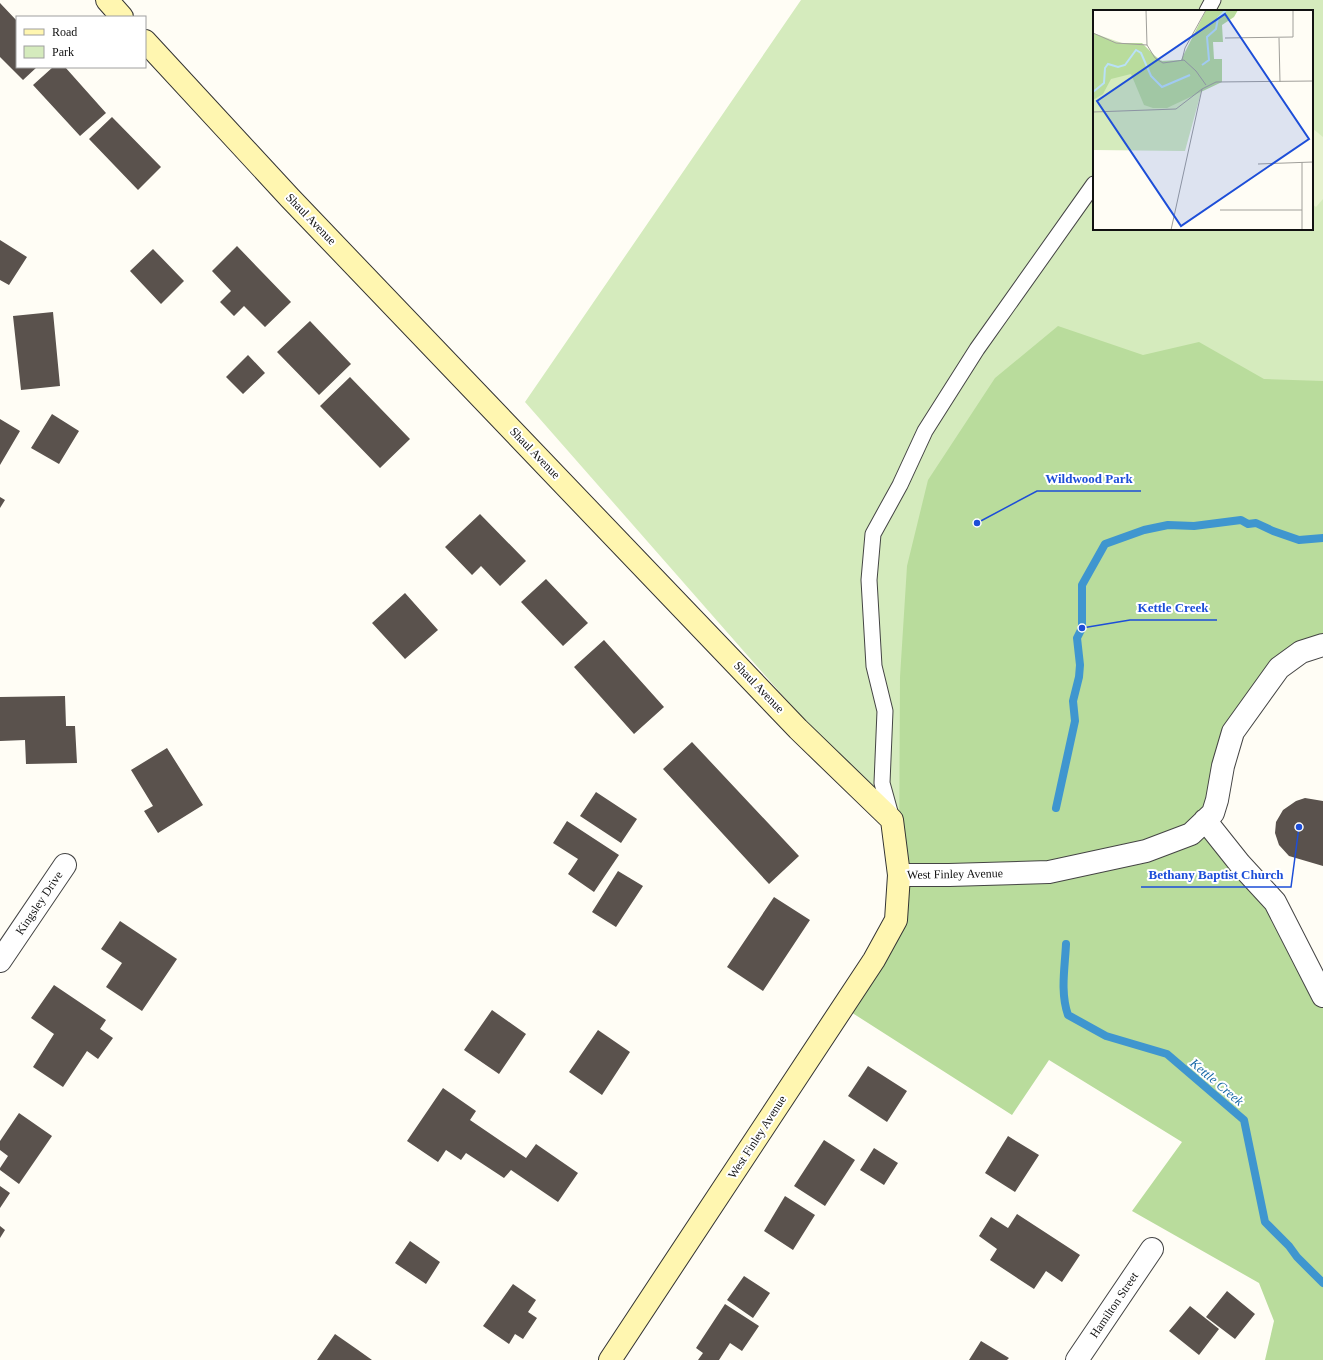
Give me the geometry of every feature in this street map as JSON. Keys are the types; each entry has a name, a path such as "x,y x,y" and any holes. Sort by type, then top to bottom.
{"main road":[{"path":"106,0 121,16"},
{"name":"Shaul Avenue","path":"146,43 290,198 788,718 892,820"},
{"path":"892,820 899,875"},
{"name":"West Finley Avenue","path":"610,1360 874,960 896,920 899,875"}],"street":[{"name":"West Finley Avenue","path":"899,875 1049,872 1146,851 1191,834 1212,813 1217,800 1223,766 1233,732 1279,668 1301,652 1323,645"},
{"path":"1205,820 1240,864 1275,902 1323,996"},
{"name":"Kingsley Drive","path":"0,961 65,865"},
{"name":"Hamilton Street","path":"1077,1360 1152,1249"}],"lane":[{"path":"1208,10 1213,0"},
{"path":"892,820 882,783 885,711 874,666 869,580 873,534 900,485 925,431 977,349 1093,185"}],"green space":[{"path":"801,0 1323,0 1323,645 892,820 525,402"},
{"path":"1313,129 1323,137 1323,199 1316,207 1313,205"},
{"path":"1058,326 1143,355 1199,342 1264,379 1323,381 1323,645 1301,652 1233,732 1213,813 1240,864 1323,996 1323,1360 1265,1360 1274,1321 1259,1283 1132,1211 1182,1142 1049,1060 1012,1115 843,1007 874,960 899,875 900,677 907,566 928,480 995,378"}],"building":[{"path":"0,3 16,20 16,68 36,68 23,80 0,57"},
{"path":"52,68 66,68 106,113 80,136 33,85"},
{"path":"112,117 161,167 138,190 89,139"},
{"path":"0,240 27,257 9,285 0,280"},
{"path":"237,246 291,302 265,327 244,306 234,316 220,302 231,291 212,271"},
{"path":"153,249 184,281 161,304 130,271"},
{"path":"53,312 60,386 21,390 13,316"},
{"path":"310,321 351,364 319,395 277,352"},
{"path":"248,355 265,373 243,394 226,377"},
{"path":"350,377 410,439 380,468 320,406"},
{"path":"52,414 79,431 59,464 31,448"},
{"path":"0,419 20,431 0,465"},
{"path":"0,497 5,500 0,508"},
{"path":"480,514 526,561 500,586 481,566 472,575 445,547"},
{"path":"546,579 588,623 563,646 521,602"},
{"path":"405,593 438,630 405,659 372,623"},
{"path":"604,640 664,707 634,734 574,667"},
{"path":"65,696 66,726 75,726 77,763 26,764 25,740 0,741 0,697"},
{"path":"692,742 799,856 769,884 663,769"},
{"path":"167,748 203,805 158,833 144,811 153,806 131,770"},
{"path":"596,792 637,819 621,843 580,816"},
{"path":"1305,798 1323,801 1323,866 1289,856 1279,845 1275,833 1276,822 1283,810 1296,801"},
{"path":"567,821 619,855 594,892 568,874 578,859 553,843"},
{"path":"618,871 643,886 616,927 592,912"},
{"path":"774,897 810,920 763,991 727,967"},
{"path":"120,921 177,959 142,1011 106,987 122,963 101,949"},
{"path":"54,985 106,1020 100,1029 113,1038 98,1059 87,1051 63,1087 33,1067 54,1034 31,1018"},
{"path":"492,1010 526,1034 499,1074 464,1050"},
{"path":"598,1030 630,1052 602,1095 569,1072"},
{"path":"868,1066 907,1091 887,1122 848,1096"},
{"path":"443,1088 476,1111 470,1120 526,1158 536,1144 578,1173 558,1202 511,1170 504,1178 466,1153 461,1160 446,1150 438,1162 407,1141"},
{"path":"19,1113 52,1136 19,1184 0,1170 8,1156 0,1150 0,1141"},
{"path":"1008,1136 1039,1155 1015,1192 985,1173"},
{"path":"824,1140 855,1160 825,1206 794,1186"},
{"path":"874,1148 898,1163 884,1185 860,1170"},
{"path":"0,1186 10,1193 0,1208"},
{"path":"785,1196 815,1215 793,1250 764,1231"},
{"path":"1017,1214 1080,1255 1062,1282 1046,1271 1034,1289 990,1260 997,1249 979,1236 991,1217 1008,1228"},
{"path":"0,1226 5,1230 0,1238"},
{"path":"410,1241 440,1262 426,1284 395,1263"},
{"path":"744,1276 770,1293 753,1318 727,1300"},
{"path":"513,1284 536,1300 528,1312 537,1318 523,1339 515,1334 509,1344 483,1326"},
{"path":"1227,1291 1255,1314 1235,1339 1206,1317"},
{"path":"725,1304 759,1326 742,1351 730,1343 719,1360 698,1360 703,1353 696,1348"},
{"path":"1190,1306 1219,1329 1199,1355 1169,1331"},
{"path":"335,1334 358,1350 372,1360 317,1360"},
{"path":"981,1341 1009,1358 1007,1360 969,1360"}],"waterway":[{"name":"Kettle Creek","path":"1056,808 1075,721 1073,701 1079,677 1080,665 1077,638 1082,628 1082,585 1105,544 1144,530 1168,525 1194,526 1241,520 1248,524 1256,523 1299,540 1323,538"},
{"name":"Kettle Creek","path":"1066,944 1064,997 1068,1015 1106,1036 1167,1054 1244,1120 1265,1222 1323,1283"}],"place":[{"name":"Wildwood Park","path":"977,523"},
{"name":"Kettle Creek","path":"1082,628"},
{"name":"Bethany Baptist Church","path":"1299,827"}]}
